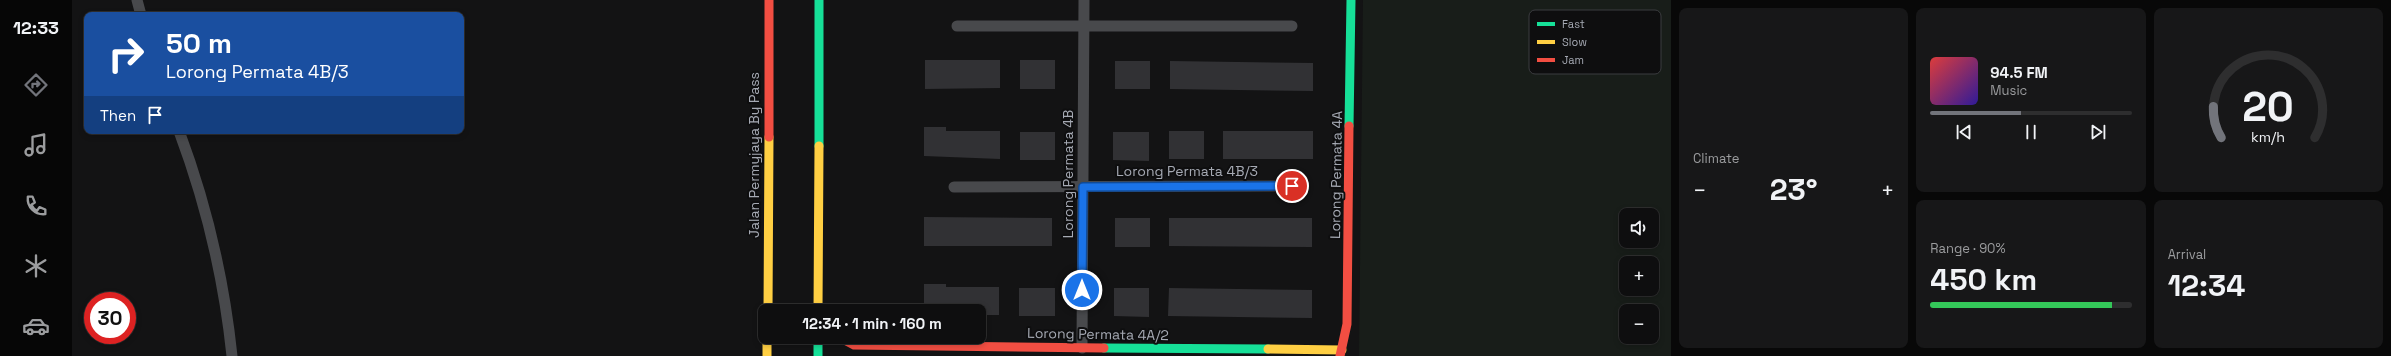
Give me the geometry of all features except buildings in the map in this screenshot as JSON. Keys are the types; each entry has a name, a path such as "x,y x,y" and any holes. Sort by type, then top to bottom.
{"street":[{"path":"137,0 139,12"},
{"name":"Jalan Permyjaya By Pass","path":"768,304 769,0"},
{"path":"818,304 819,0"},
{"name":"Lorong Permata 4B","path":"1082,348 1084,0"},
{"name":"Lorong Permata 4A","path":"1341,353 1347,324 1351,0"},
{"path":"957,26 1292,26"},
{"path":"180,134 192,167 214,246 228,323 232,356"},
{"name":"Lorong Permata 4B/3","path":"954,187 1292,186"},
{"path":"767,344 767,356"},
{"path":"818,344 818,356"},
{"name":"Lorong Permata 4A/2","path":"852,344 1341,353"}],"shaded area":[{"path":"1363,0 1671,0 1671,356 1359,356"}],"traffic: fast":[{"path":"819,0 819,146"},
{"path":"1349,126 1351,0"},
{"path":"818,344 818,356"},
{"path":"1104,348 1268,349"}],"traffic: slow":[{"path":"768,304 769,137"},
{"path":"818,304 819,146"},
{"path":"767,344 767,356"},
{"path":"1268,349 1342,350"}],"traffic: jam":[{"path":"769,0 769,137"},
{"path":"1340,356 1347,324 1349,126"},
{"path":"852,344 1104,348"}],"route":[{"path":"1082,290 1083,187 1292,186"}]}
